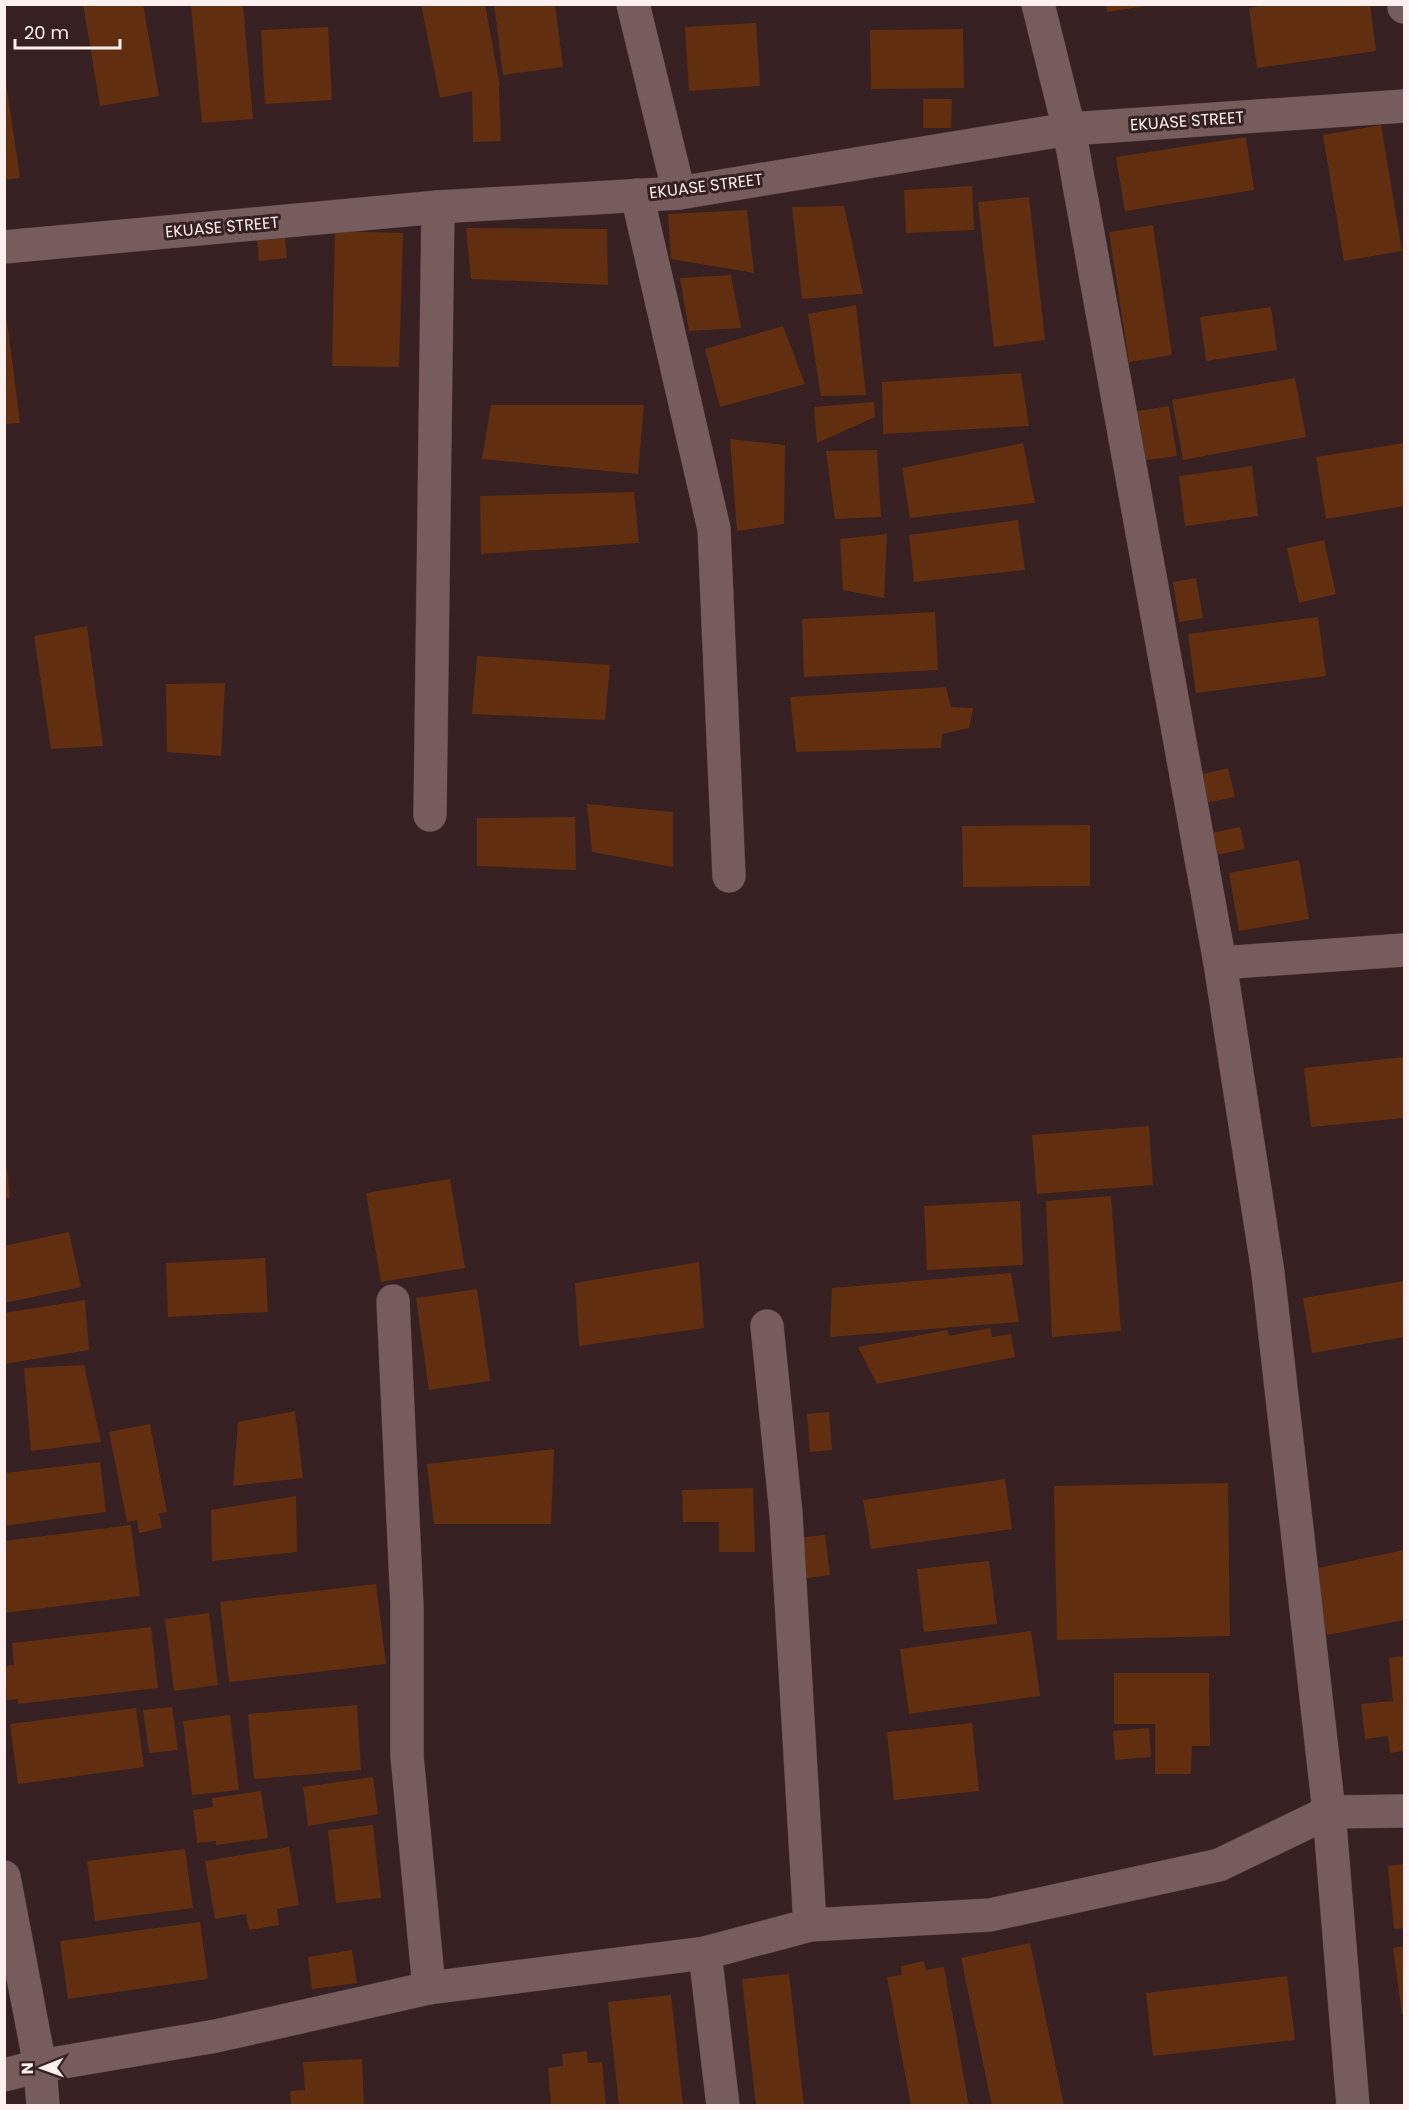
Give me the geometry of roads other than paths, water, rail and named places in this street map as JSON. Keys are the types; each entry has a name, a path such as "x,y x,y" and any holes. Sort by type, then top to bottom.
{"street":[{"path":"633,4 679,193"},
{"path":"1038,4 1069,129 1220,963 1268,1273 1329,1812 1353,2106"},
{"name":"EKUASE STREET","path":"4,247 438,207 679,193 1069,129 1404,106"},
{"path":"638,195 714,529 729,876"},
{"path":"430,815 438,207"},
{"path":"1220,963 1404,950"},
{"path":"393,1301 407,1606 407,1756 429,1988"},
{"path":"767,1326 786,1514 810,1925"},
{"path":"4,2074 216,2036 429,1988 705,1953 810,1925 990,1915 1219,1865 1329,1812 1404,1811"},
{"path":"4,1876 40,2066 43,2106"},
{"path":"705,1953 723,2106"}]}
